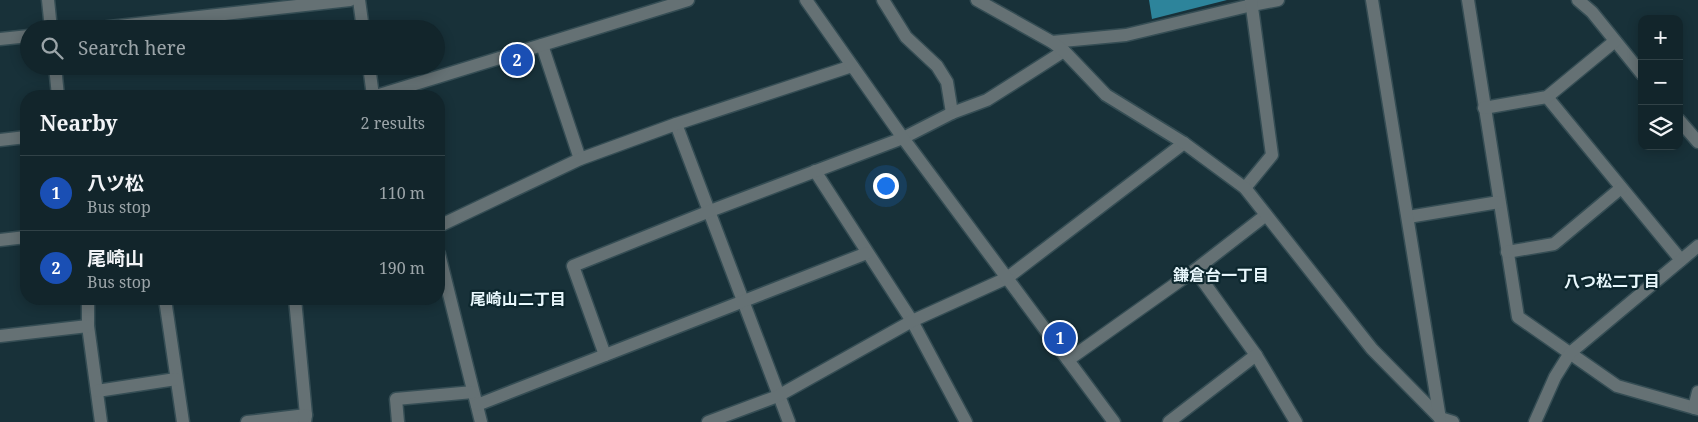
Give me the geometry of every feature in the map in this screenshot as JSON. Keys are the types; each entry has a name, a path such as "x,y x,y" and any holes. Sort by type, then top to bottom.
{"street":[{"path":"48,0 50,20"},
{"path":"172,20 350,0"},
{"path":"359,0 362,20"},
{"path":"445,74 688,0"},
{"path":"806,0 903,138 1114,422"},
{"path":"883,0 906,37 936,66 947,82 952,113"},
{"path":"977,0 1052,42 1064,51 1106,96 1184,143 1245,188 1372,349 1440,420 1453,422"},
{"path":"1052,42 1126,35 1252,2 1278,0"},
{"path":"1372,0 1440,420"},
{"path":"1468,0 1518,317 1617,386 1696,409 1698,392"},
{"path":"1578,0 1592,12 1638,69"},
{"path":"1245,188 1272,155 1252,2"},
{"path":"0,39 20,37"},
{"path":"1484,108 1547,97 1615,41"},
{"path":"542,45 580,159"},
{"path":"605,355 573,266 710,211 903,138 952,113 987,100 1064,51"},
{"path":"445,223 580,159 676,124 852,66"},
{"path":"56,75 57,90"},
{"path":"370,75 373,90"},
{"path":"394,90 443,75"},
{"path":"1547,97 1681,260"},
{"path":"676,124 788,422"},
{"path":"1683,124 1697,139"},
{"path":"0,140 20,138"},
{"path":"708,422 778,396 912,321 1007,278 1184,143"},
{"path":"815,171 912,321 966,422"},
{"path":"1507,252 1554,244 1621,188"},
{"path":"1408,217 1500,202"},
{"path":"1068,360 1195,270 1266,216"},
{"path":"0,240 20,238"},
{"path":"1535,422 1555,377 1570,353 1698,246"},
{"path":"477,405 867,253"},
{"path":"1195,270 1256,355 1296,422"},
{"path":"445,278 481,422"},
{"path":"88,305 88,326 101,422"},
{"path":"166,305 183,422"},
{"path":"247,422 305,418 296,305"},
{"path":"0,336 88,326"},
{"path":"1169,422 1256,355"},
{"path":"97,391 176,379"},
{"path":"398,422 396,399 473,392"}],"water":[{"path":"1149,0 1227,0 1152,19"}],"place":[{"name":"尾崎山","path":"517,60"},
{"name":"八ツ松","path":"1060,338"}],"district":[{"name":"鎌倉台一丁目","path":"1221,275"},
{"name":"八つ松二丁目","path":"1612,281"},
{"name":"尾崎山二丁目","path":"518,299"}]}
